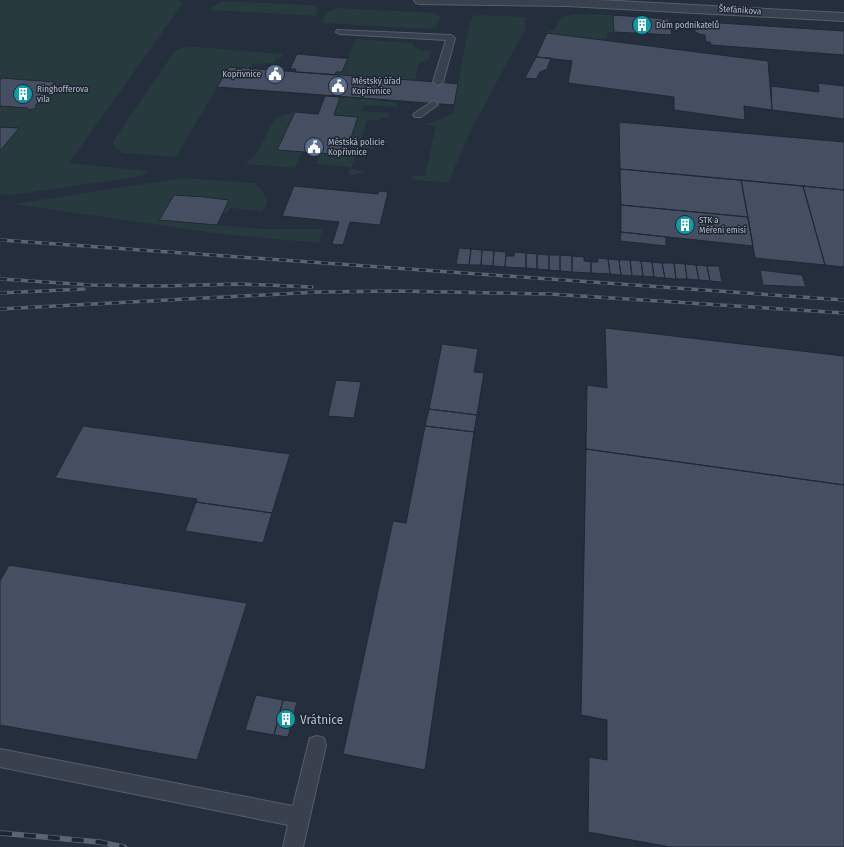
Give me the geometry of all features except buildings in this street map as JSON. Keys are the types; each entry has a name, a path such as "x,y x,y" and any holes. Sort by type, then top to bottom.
{"street":[{"name":"Štefánikova","path":"420,0 567,2 844,17"}],"lane":[{"path":"340,32 451,38 438,82"},
{"path":"418,115 433,104"},
{"path":"293,847 317,745"},
{"path":"0,758 300,817"}],"green space":[{"path":"0,0 179,0 183,3 69,163 148,171 142,176 12,195 0,194"},
{"path":"222,1 315,5 318,10 316,16 208,10"},
{"path":"337,8 435,13 440,16 437,27 427,29 322,23 326,13"},
{"path":"577,14 613,15 614,32 608,32 605,41 547,33 549,31 553,31 562,17"},
{"path":"478,15 525,17 525,29 469,134 448,183 416,180 412,178 412,175 425,176 436,126 424,125 453,114 466,39 472,17"},
{"path":"356,39 413,43 413,45 420,50 431,51 429,59 419,63 415,81 335,75 336,72 342,72"},
{"path":"197,47 283,54 281,58 277,58 274,63 252,64 250,68 229,67 176,157 123,153 115,148 113,144 114,140 174,52 182,48"},
{"path":"340,97 397,102 396,104 398,105 397,107 363,105 361,111 390,113 388,118 381,117 380,121 367,120 361,140 376,142 374,149 358,148 351,169 364,171 356,175 348,175 350,167 316,164 321,153 345,155 358,117 334,115"},
{"path":"295,112 278,149 302,152 295,168 245,164 257,153 275,118"},
{"path":"182,178 255,183 266,197 267,204 261,211 230,208 227,213 223,213 229,200 174,195 160,220 263,229 322,229 319,243 221,234 14,204"}],"railway":[{"path":"0,240 844,300"},
{"path":"0,279 92,285 162,286 240,284 312,287"},
{"path":"0,293 84,289"},
{"path":"0,309 318,292 397,291 549,294 844,313"},
{"path":"0,833 99,842 124,847"}],"place":[{"name":"Dům podnikatelů","path":"642,25"},
{"name":"Kopřivnice","path":"275,74"},
{"name":"Městský úřad Kopřivnice","path":"338,86"},
{"name":"Ringhofferova vila","path":"23,94"},
{"name":"Městská policie Kopřivnice","path":"314,147"},
{"name":"STK a Měření emisí","path":"685,225"},
{"name":"Vrátnice","path":"286,719"}]}
